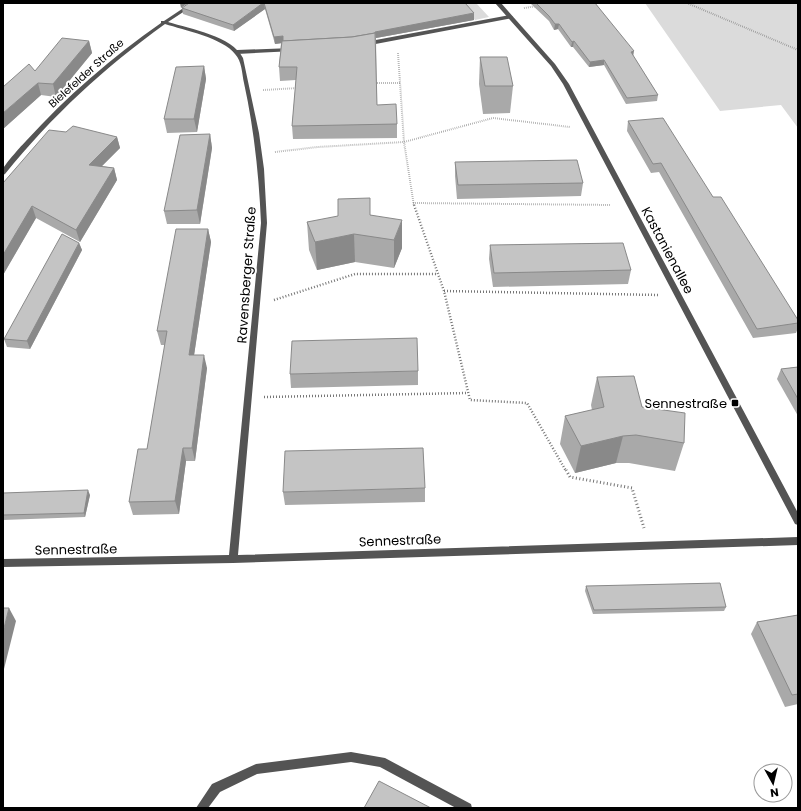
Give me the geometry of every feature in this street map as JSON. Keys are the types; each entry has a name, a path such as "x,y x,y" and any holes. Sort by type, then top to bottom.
{"street":[{"name":"Bielefelder Straße","path":"3,173 36,133 82,88 134,44 164,22 194,3"},
{"name":"Kastanienallee","path":"498,3 560,75 798,521"},
{"path":"357,45 398,39 508,14"},
{"path":"164,22 221,41 237,52 300,50"},
{"name":"Ravensberger Straße","path":"234,559 264,223 264,197 260,153 248,92 240,58 237,52"},
{"name":"Sennestraße","path":"3,563 234,559 798,541"},
{"path":"201,808 216,788 256,769 351,757 381,762 467,808"}],"path":[{"path":"687,3 798,50"},
{"path":"508,14 537,6"},
{"path":"398,39 404,142 413,203 444,292 470,400 527,403 570,477 632,488 649,545"},
{"path":"373,83 401,83"},
{"path":"248,92 304,87"},
{"path":"260,153 318,147 404,142 493,118 574,128 588,127"},
{"path":"413,203 630,205"},
{"path":"256,306 356,274 438,274"},
{"path":"444,292 531,292 551,294 678,296"},
{"path":"248,397 468,393"}],"shaded area":[{"path":"459,3 476,3 489,17 475,20"},
{"path":"645,3 798,3 798,128 781,105 720,111"}],"building":[{"path":"189,3 263,3 233,25 182,8"},
{"path":"264,3 465,3 474,13 352,37 283,41 283,36 274,37"},
{"path":"536,3 595,3 634,51 631,52 658,95 627,98 604,60 590,62 574,41 572,42 559,24 555,24"},
{"path":"375,33 377,105 396,104 397,124 292,126 297,67 279,67 282,41 352,37"},
{"path":"62,38 89,41 53,84 38,83 3,113 3,87 29,64 35,71"},
{"path":"480,57 507,57 513,86 485,86"},
{"path":"204,66 194,119 164,119 176,67"},
{"path":"663,118 713,197 721,197 798,320 798,323 757,329 661,163 653,164 628,121"},
{"path":"73,126 117,137 89,165 114,168 76,230 32,206 3,255 3,183 49,130 66,132"},
{"path":"210,134 197,210 164,211 180,135"},
{"path":"577,160 583,183 458,185 455,162"},
{"path":"370,198 370,215 402,220 394,240 354,234 315,242 307,222 338,216 338,199"},
{"path":"176,229 208,229 189,355 204,355 192,448 183,448 175,501 129,502 138,449 147,449 167,331 157,331"},
{"path":"62,234 79,243 27,341 4,339"},
{"path":"623,243 631,270 494,273 490,245"},
{"path":"417,338 418,371 290,374 292,341"},
{"path":"798,367 798,399 781,369"},
{"path":"634,376 642,407 685,413 684,443 636,435 623,436 581,446 565,416 604,407 597,377"},
{"path":"423,448 425,488 283,492 285,451"},
{"path":"88,490 84,513 3,515 3,493"},
{"path":"720,583 726,607 594,610 586,586"},
{"path":"3,608 9,608 3,632"},
{"path":"798,615 798,694 792,695 757,622"},
{"path":"379,781 431,808 364,808"}],"place":[{"name":"Sennestraße","path":"735,403"}]}
